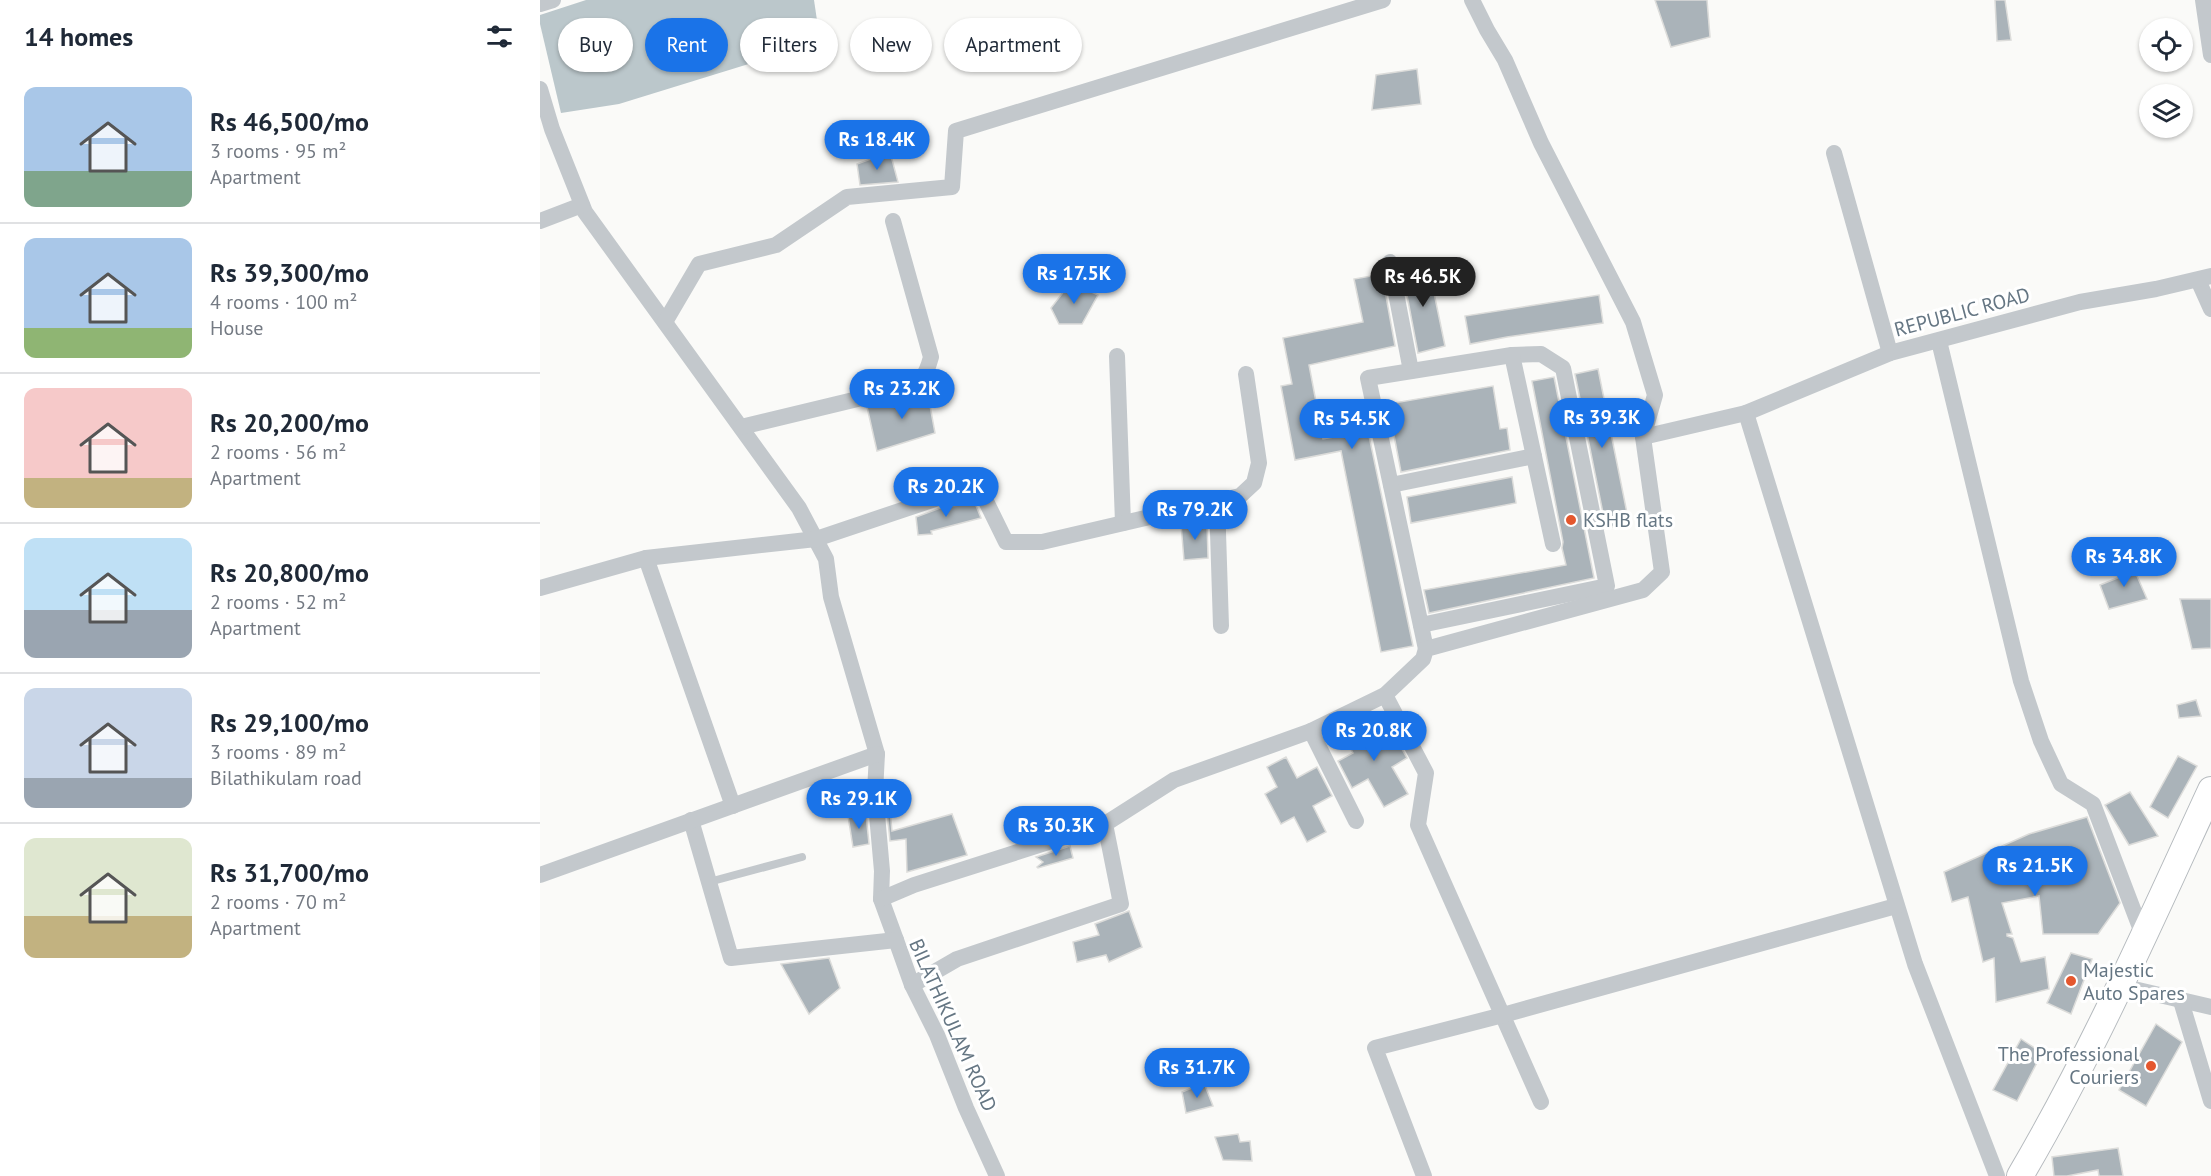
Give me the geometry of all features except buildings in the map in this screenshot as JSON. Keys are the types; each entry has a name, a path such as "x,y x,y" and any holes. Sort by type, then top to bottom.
{"main road":[{"path":"2020,1176 2043,1138 2121,986 2211,790"}],"street":[{"path":"540,4 553,0"},
{"path":"665,322 699,264 776,244 848,197 952,187 956,132 1383,0"},
{"path":"1426,649 1643,590 1662,572 1643,437 1655,396 1633,322 1541,143 1505,60 1472,0"},
{"path":"2203,0 2211,55"},
{"path":"540,89 552,129 585,212 799,508 826,559 831,597 877,754 875,792 882,871 881,899 896,940"},
{"path":"1834,153 1890,353"},
{"path":"540,221 582,205"},
{"path":"741,427 895,390 917,383 927,374 931,357 893,221"},
{"path":"1390,262 1411,371"},
{"path":"2204,278 2211,309"},
{"name":"REPUBLIC ROAD","path":"1643,437 1746,413 1890,353 2080,302 2204,278"},
{"path":"1939,341 2021,681 2040,741 2061,784 2093,804 2144,938"},
{"path":"881,899 914,885 1105,824 1174,780 1311,730 1385,695 1423,659 1426,649 1368,378 1512,355 1541,354 1563,368 1607,586 1421,625"},
{"path":"1512,355 1553,544"},
{"path":"1117,356 1123,523"},
{"path":"540,588 646,558 816,539 940,496 981,491 1006,542 1042,542 1240,496 1254,483 1259,463 1246,374"},
{"path":"1746,413 1915,964 1997,1176"},
{"path":"1391,485 1534,456"},
{"path":"1217,501 1221,626"},
{"path":"646,558 733,806"},
{"path":"1385,695 1425,773 1418,825 1541,1102"},
{"path":"1311,730 1356,821"},
{"path":"540,875 877,754"},
{"name":"BILATHIKULAM ROAD","path":"692,820 731,958 896,940 912,985 937,1035 966,1108 997,1176"},
{"path":"912,985 957,959 1121,904 1105,824"},
{"path":"1424,1176 1375,1048 1503,1015 1896,906"},
{"path":"2121,986 2211,1007"},
{"path":"2181,1001 2211,1101"}],"lane":[{"path":"709,882 801,857"}],"shaded area":[{"path":"586,0 814,0 817,18 740,18 740,67 728,70 728,18 645,18 645,72 723,72 619,104 561,113 540,24 540,15"}],"place":[{"name":"KSHB flats","path":"1571,520"},
{"name":"Majestic Auto Spares","path":"2071,981"},
{"name":"The Professional Couriers","path":"2151,1066"}]}
